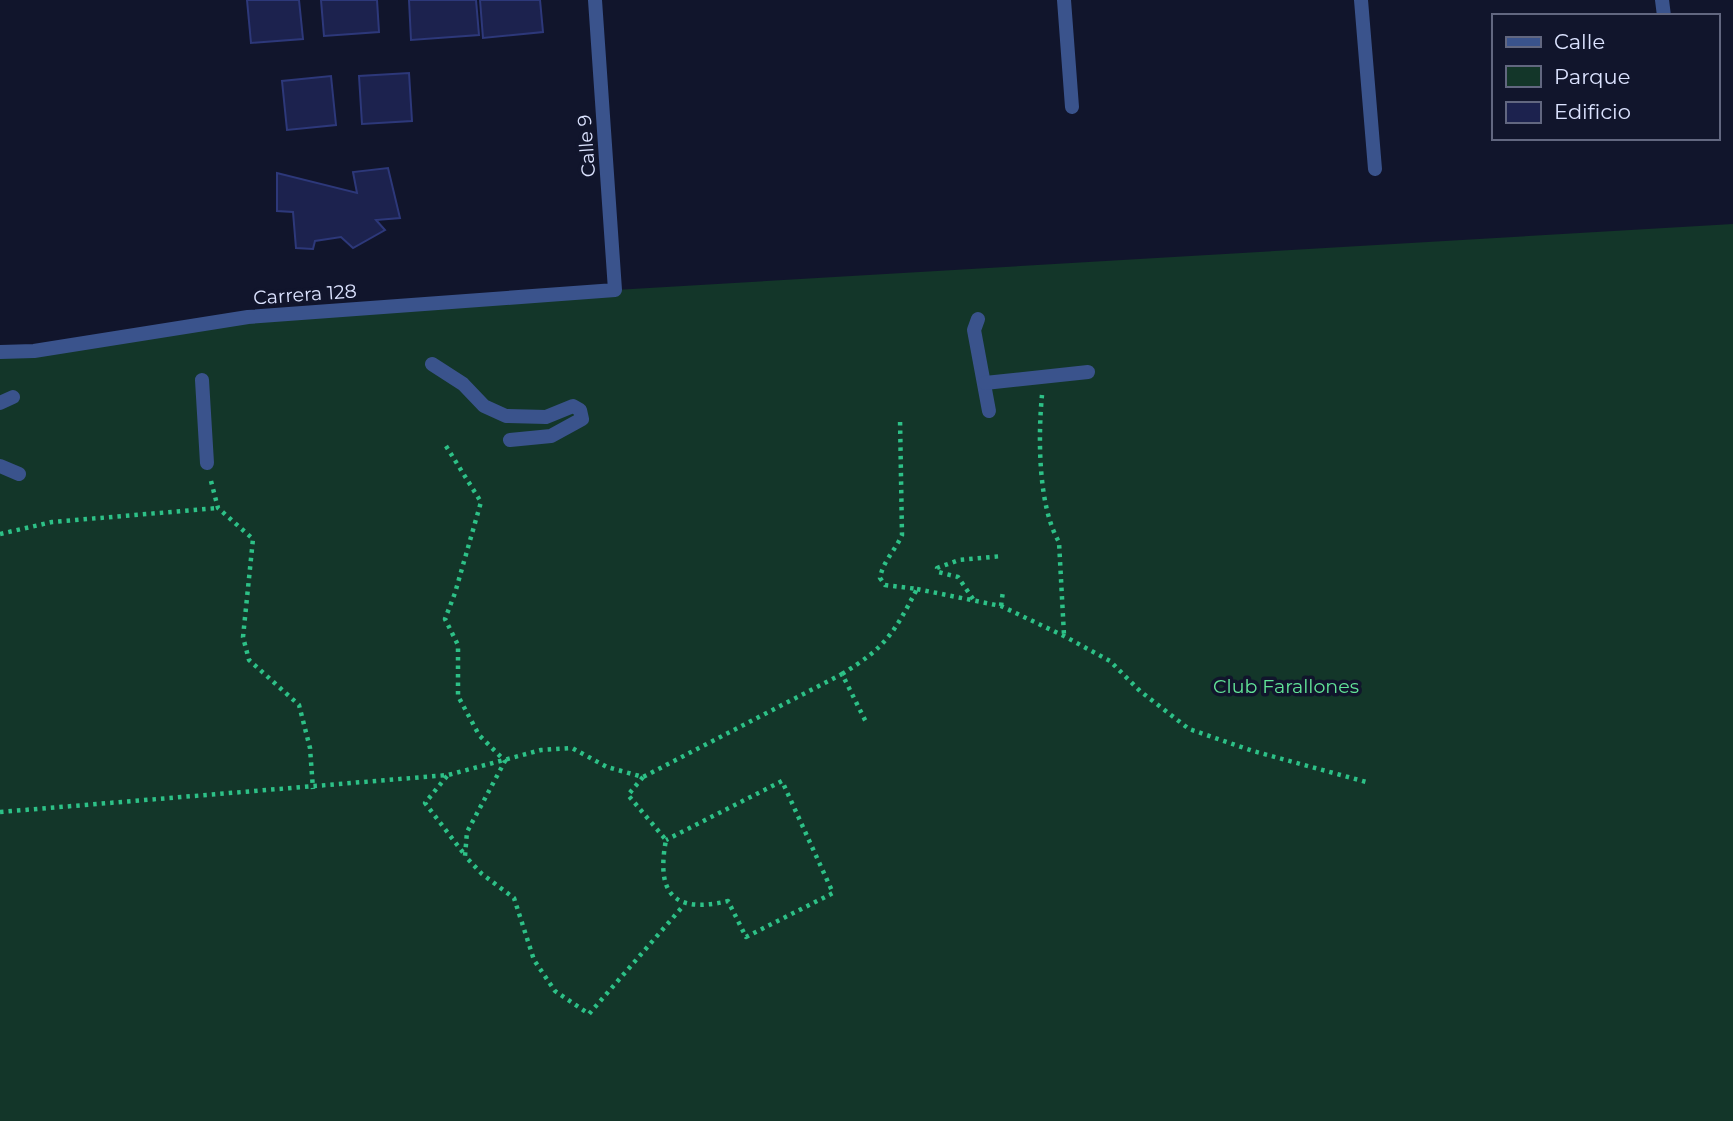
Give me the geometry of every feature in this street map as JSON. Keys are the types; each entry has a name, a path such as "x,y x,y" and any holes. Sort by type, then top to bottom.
{"street":[{"name":"Calle 9","path":"595,0 615,290"},
{"path":"1064,0 1072,107"},
{"path":"1361,0 1375,169"},
{"name":"Carrera 128","path":"0,352 34,351 248,317 615,290"},
{"path":"978,319 974,330 989,411"},
{"path":"432,364 463,384 484,406 506,416 546,417 573,406 580,410 582,419 551,436 510,440"},
{"path":"985,383 1088,372"},
{"path":"202,380 207,463"},
{"path":"0,466 19,474"}],"path":[{"path":"1064,636 1059,542 1052,529 1046,504 1040,419 1042,392 1065,374"},
{"path":"901,418 902,535 896,549 882,566 880,578 885,584 1001,606 1064,636 1110,662 1140,691 1189,729 1252,751 1370,783"},
{"path":"446,446 481,502 455,593 444,619 458,645 458,696 479,735 505,761"},
{"path":"207,463 218,508 253,539 243,637 249,660 299,705 310,748 313,789"},
{"path":"0,534 52,522 218,508"},
{"path":"974,600 958,577 938,572 937,568 960,560 1002,556"},
{"path":"666,840 628,795 643,777 868,659 894,634 917,589"},
{"path":"1001,606 1003,591"},
{"path":"842,674 866,722"},
{"path":"0,812 313,789 448,775 541,750 572,748 607,767 643,777"},
{"path":"465,856 467,832 505,761"},
{"path":"448,775 425,803 465,856 482,874 514,898 534,960 555,991 589,1014 684,905"},
{"path":"782,781 833,893 746,937 728,901 707,906 684,905 667,891 661,866 666,840 782,781"}],"green space":[{"name":"Club Farallones","path":"1733,224 1733,1121 0,1121 0,352 248,317 615,290"}],"building":[{"path":"247,0 299,0 303,39 251,43"},
{"path":"321,0 377,0 379,32 324,36"},
{"path":"409,0 476,0 479,35 411,40"},
{"path":"480,0 540,0 543,32 483,38"},
{"path":"409,73 412,121 362,124 359,76"},
{"path":"331,76 336,125 287,130 282,81"},
{"path":"388,168 400,218 376,220 385,230 353,248 341,237 315,241 313,249 296,248 293,212 277,211 277,173 357,193 353,172"}]}
